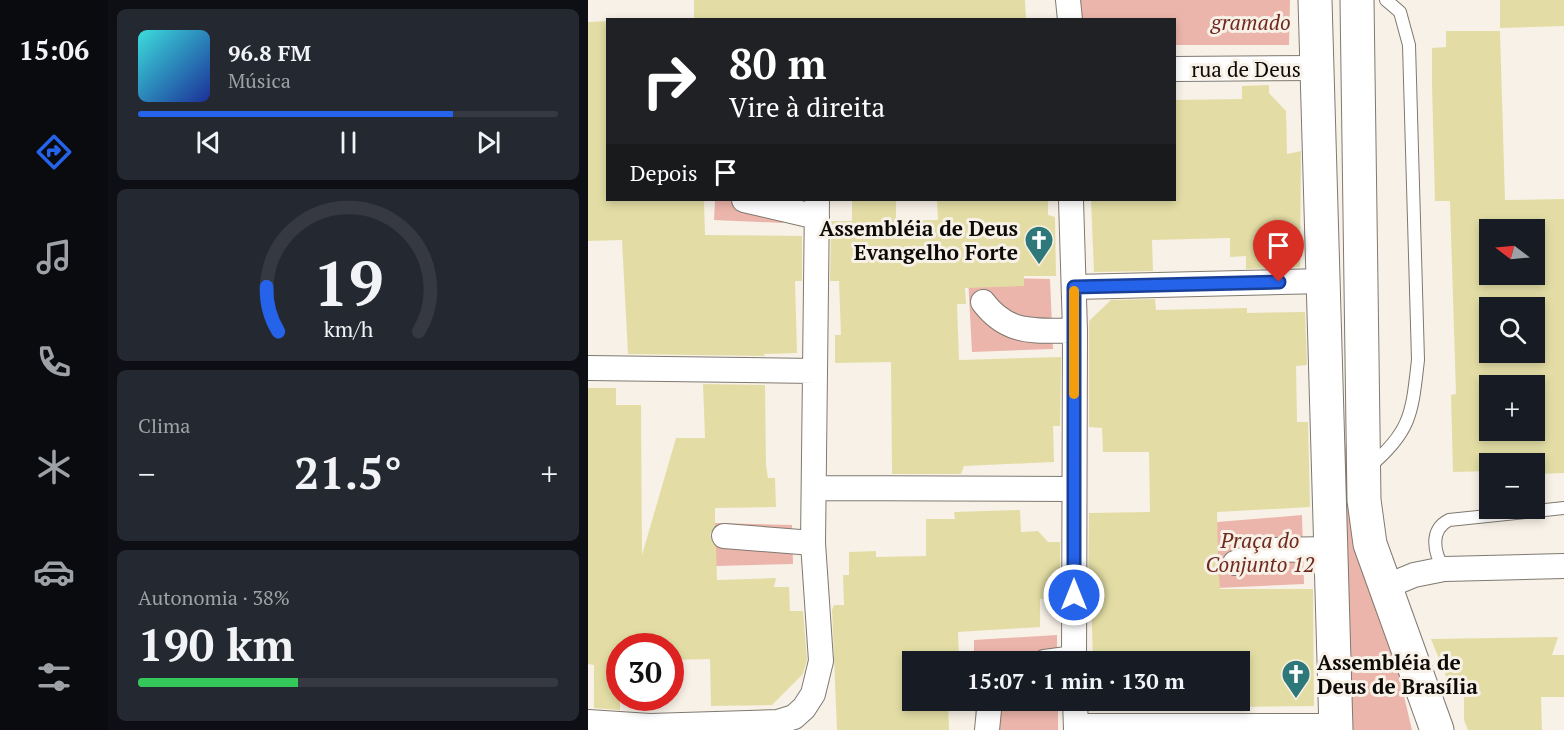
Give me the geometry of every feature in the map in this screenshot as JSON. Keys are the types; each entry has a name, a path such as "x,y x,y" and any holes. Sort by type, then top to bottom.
{"street":[{"path":"1068,0 1070,18"},
{"path":"1075,711 1076,728 1336,728 1325,281 1315,0"},
{"path":"1358,0 1359,281 1366,470 1364,500 1370,544 1437,730"},
{"name":"rua de Deus","path":"1176,69 1317,68"},
{"path":"588,722 650,726 778,722 794,717 813,694 821,661 813,543 817,208 753,201"},
{"path":"1071,201 1075,331 1074,651"},
{"path":"1074,287 1325,281"},
{"path":"983,302 994,317 1016,327 1075,331"},
{"path":"588,368 815,370"},
{"path":"815,488 1074,489"},
{"path":"724,536 813,543"},
{"path":"1235,562 1269,550 1331,549"},
{"path":"1385,587 1414,575 1444,569 1564,566"},
{"path":"987,730 989,711"}],"lane":[{"path":"1366,470 1393,445 1403,431 1412,411 1418,360 1410,54 1406,26 1400,12 1386,0"},
{"path":"1444,569 1436,552 1436,537 1442,524 1449,520 1564,508"}],"green space":[{"name":"gramado","path":"1074,0 1290,0 1289,45 1176,45 1176,18 1077,18"},
{"path":"715,201 795,201 783,223 714,220"},
{"path":"968,277 1050,279 1053,349 972,352"},
{"path":"1337,411 1412,730 1348,730"},
{"name":"Praça do Conjunto 12","path":"1302,515 1304,584 1217,588 1217,522"},
{"path":"714,523 792,525 793,564 716,566"},
{"path":"1057,635 1057,651 974,651 974,640"},
{"path":"975,711 1058,711 1058,730 976,730"}],"building":[{"path":"694,0 1025,0 1026,18 694,18"},
{"path":"1500,0 1564,0 1564,26 1500,28"},
{"path":"606,21 606,201 704,201 705,235 802,236 802,281 795,281 797,353 764,354 765,356 628,354 622,240 588,241 588,22"},
{"path":"1446,31 1500,31 1505,200 1564,199 1564,473 1545,474 1545,453 1479,453 1479,471 1453,472 1451,395 1456,394 1450,201 1435,201 1432,48 1446,47"},
{"path":"1269,85 1269,93 1286,111 1287,154 1301,151 1300,267 1246,269 1246,256 1230,257 1230,238 1152,240 1153,271 1094,272 1091,201 1176,201 1176,100 1242,99 1242,86"},
{"path":"852,201 896,201 896,221 938,220 937,201 1048,201 1048,215 1055,217 1056,276 1024,276 1024,286 965,288 966,304 957,304 959,360 1061,357 1060,426 1053,426 1054,462 964,466 961,474 892,474 891,362 835,363 835,335 841,335 839,281 830,281 831,221 852,221"},
{"path":"1155,299 1156,310 1247,308 1247,313 1305,312 1307,365 1296,366 1297,422 1308,422 1310,507 1217,512 1218,563 1220,589 1313,589 1314,706 1250,707 1250,651 1093,651 1091,597 1088,597 1089,513 1150,512 1149,452 1103,452 1102,428 1089,427 1089,321 1111,300"},
{"path":"703,384 765,385 766,465 768,478 775,478 776,507 715,508 715,525 710,535 716,548 717,580 776,578 774,587 789,587 790,611 803,611 807,660 803,674 772,705 711,706 710,659 684,660 684,633 606,633 606,709 594,708 594,665 588,664 588,388 616,388 616,405 641,405 642,555 676,438 705,438"},
{"path":"1020,510 1021,532 1038,531 1048,542 1060,542 1060,598 1040,599 1040,627 958,632 959,651 902,651 902,711 948,711 949,730 837,730 832,610 834,605 844,605 843,575 849,575 849,552 876,551 876,557 926,556 926,519 955,519 954,512"},
{"path":"1558,637 1552,655 1564,655 1564,697 1541,697 1542,730 1468,730 1464,720 1464,695 1454,696 1431,639"}],"slow traffic":[{"path":"1074,291 1074,394"}],"place":[{"name":"Assembléia de Deus Evangelho Forte","path":"1039,266"},
{"name":"Assembléia de Deus de Brasília","path":"1296,700"}],"route":[{"path":"1074,595 1074,287 1279,282"}]}
